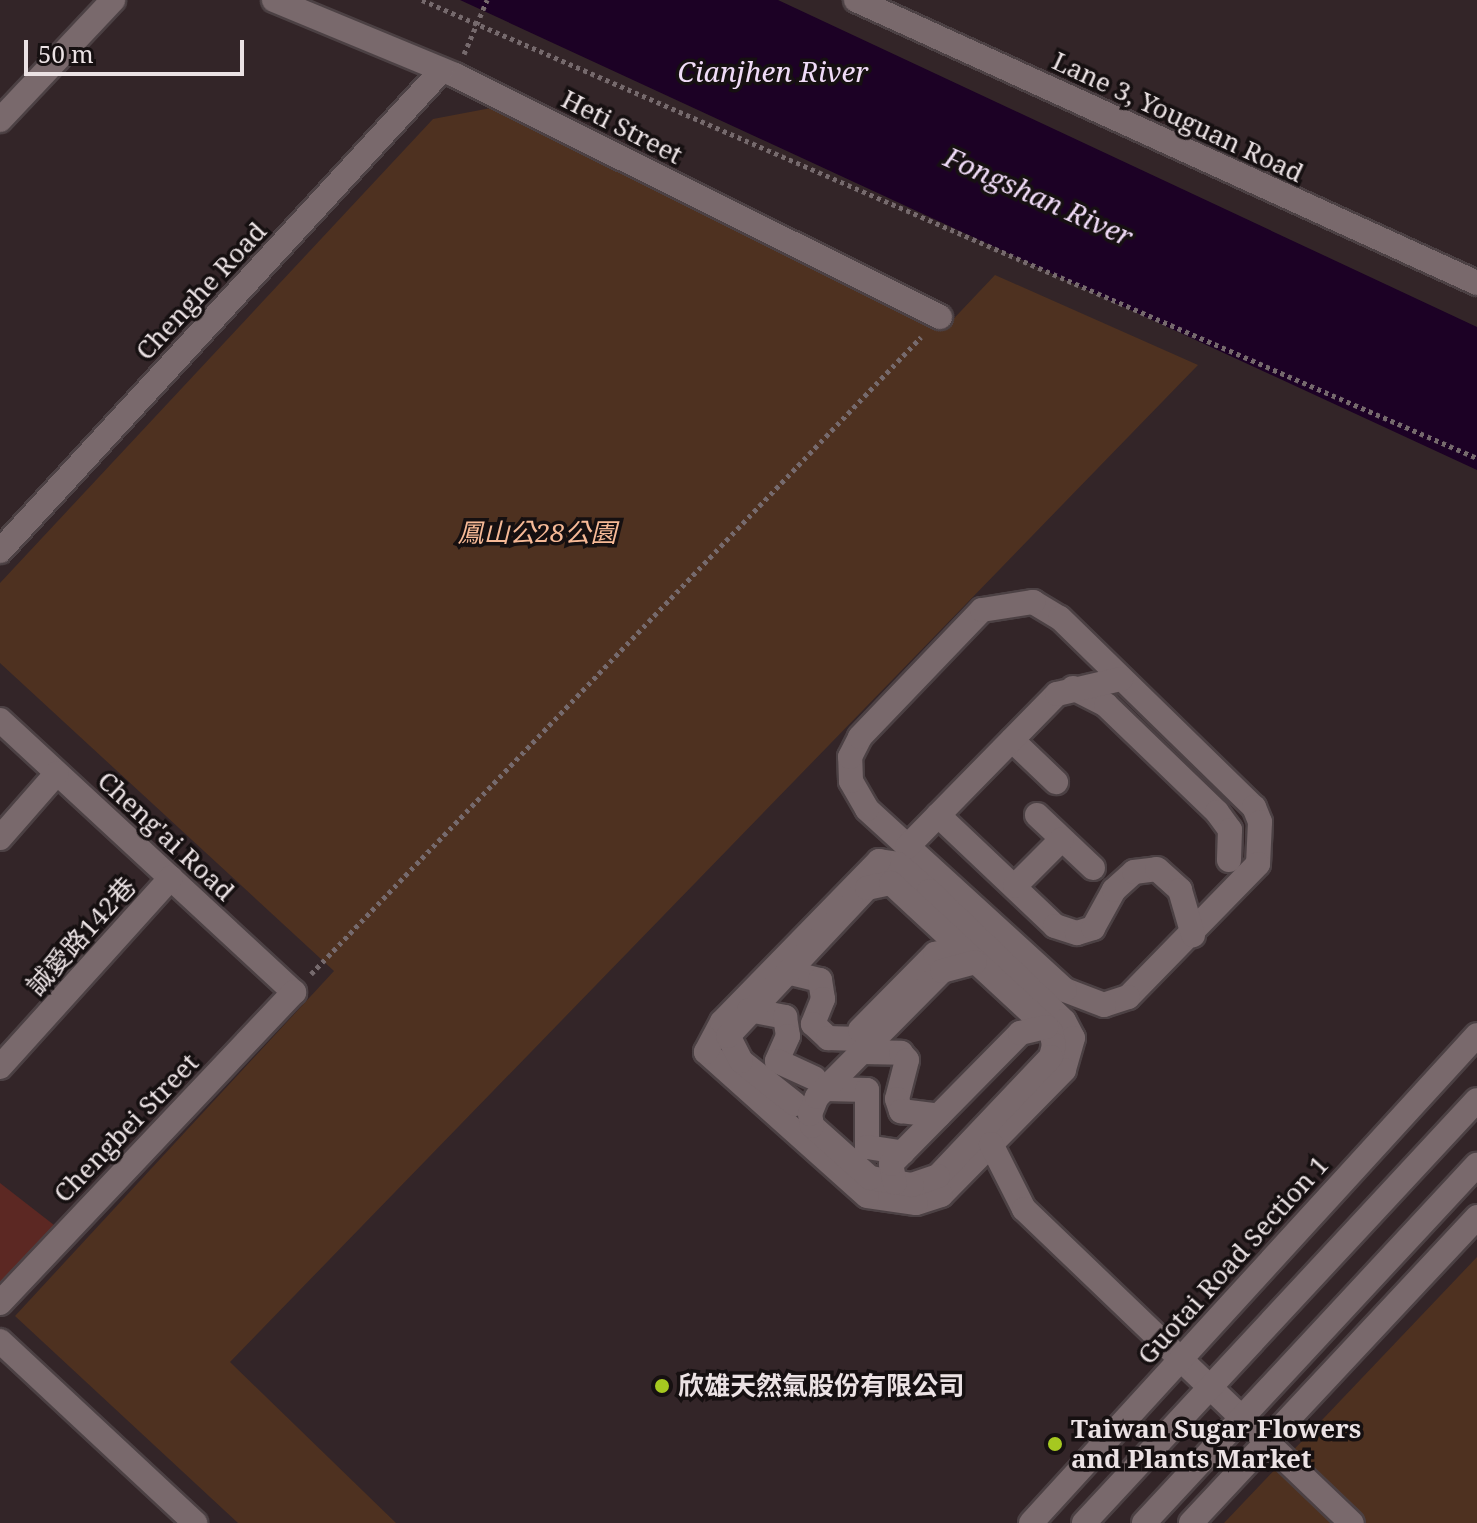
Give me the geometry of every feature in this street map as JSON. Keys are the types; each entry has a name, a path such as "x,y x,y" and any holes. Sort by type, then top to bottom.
{"street":[{"path":"0,120 113,0"},
{"name":"Heti Street","path":"274,0 442,70 940,317"},
{"name":"Lane 3, Youguan Road","path":"856,0 1477,283"},
{"name":"Chenghe Road","path":"0,551 442,70"},
{"path":"797,1132 795,1104 731,1048 728,1036 749,1010 867,888 882,882 981,948 1065,990 1104,1005 1128,997 1193,935 1258,864 1260,822 1254,807 1060,618 1033,602 982,610 860,737 850,757 851,781 867,809 907,847 981,948 1046,1027 1051,1057 938,1176 905,1191 870,1178 812,1126 810,1114 819,1084"},
{"path":"907,847 1057,694 1121,679"},
{"path":"1073,688 1106,705 1217,812 1230,830 1229,860"},
{"name":"Cheng'ai Road","path":"0,720 294,992"},
{"path":"1012,740 1056,782"},
{"path":"0,838 57,773"},
{"path":"938,815 1055,926 1077,933 1106,916 1114,890 1134,872 1157,869 1180,890 1193,935"},
{"path":"1037,815 1093,868"},
{"path":"1015,886 1062,839"},
{"path":"879,861 898,864 981,948 1073,1038 1064,1070 941,1195 905,1191 867,1196 706,1052 708,1038 879,861"},
{"name":"誠愛路142巷","path":"0,1067 171,878"},
{"path":"795,1104 857,1046 935,954 981,948"},
{"path":"787,972 820,980 823,999 813,1024 828,1038 901,1053 907,1060 897,1099 901,1111 939,1116"},
{"name":"Chengbei Street","path":"0,1303 294,992"},
{"path":"749,1010 785,1017 788,1036 777,1061 819,1084 867,1090 873,1096 863,1135 867,1147 903,1153"},
{"path":"905,1191 891,1164 1020,1033 1046,1027"},
{"name":"Guotai Road Section 1","path":"1031,1523 1477,1035"},
{"path":"1084,1523 1477,1100"},
{"path":"991,1144 1024,1209 1264,1445 1352,1523"},
{"path":"1144,1523 1477,1165"},
{"path":"1191,1523 1477,1217"},
{"path":"0,1341 195,1523"}],"path":[{"path":"422,0 1477,458"},
{"path":"476,25 487,0"},
{"path":"294,992 940,317"}],"green space":[{"name":"鳳山公28公園","path":"491,108 943,330 995,275 1198,365 230,1362 396,1523 238,1523 15,1316 334,971 0,663 0,583 433,119"},
{"path":"1477,1257 1477,1523 1224,1523 1283,1461"}],"water":[{"name":"Cianjhen River","path":"460,0 778,0 1477,327 1477,470"}],"building":[{"path":"0,1183 63,1232 0,1290"}],"place":[{"name":"欣雄天然氣股份有限公司","path":"662,1386"},
{"name":"Taiwan Sugar Flowers and Plants Market","path":"1055,1444"}],"water label":[{"name":"Fongshan River","path":"1039,196"}]}
